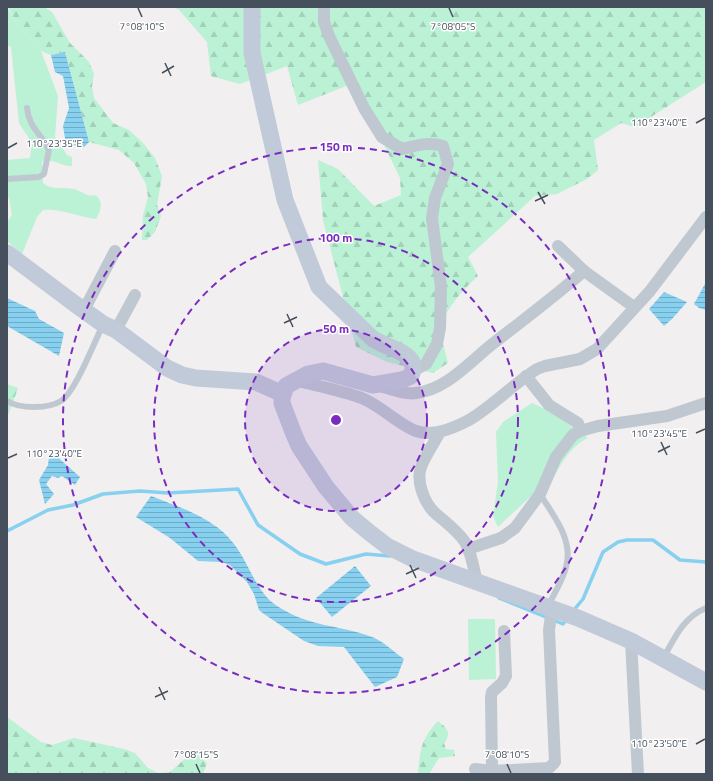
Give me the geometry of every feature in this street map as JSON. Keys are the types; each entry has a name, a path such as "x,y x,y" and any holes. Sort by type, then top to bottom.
{"street":[{"path":"252,7 252,53 285,200 319,287 378,343 397,349 408,356 413,363 413,371 411,376 402,380 373,385"},
{"path":"324,7 324,22 329,36 364,108 382,137 402,149 427,143 438,144 443,146 446,154 448,164 435,198 432,218 441,287 440,328 437,344 426,364 413,371"},
{"path":"294,380 364,399 378,406 417,431 440,432 480,413 526,376 545,366 580,359 589,355 607,339 658,280 706,217"},
{"path":"558,246 584,271 634,307"},
{"path":"84,310 115,251"},
{"path":"7,253 84,310 167,368 182,374 213,380 256,382 283,394"},
{"path":"584,271 446,382 430,390 415,394 373,385 323,371 308,374 294,380 286,386 282,403 299,446 326,487 352,518 387,546 413,559 559,612 631,641 706,682"},
{"path":"110,327 135,295"},
{"path":"526,376 550,404 578,423 580,431"},
{"path":"468,549 501,538 508,534 523,518 540,494 559,452 572,435 598,426 667,416 706,403"},
{"path":"440,432 421,467 420,478 422,490 426,501 433,511 457,533 468,549 477,583"},
{"path":"475,769 492,771 549,768 555,762 549,630 559,612"},
{"path":"492,771 491,697 492,692 502,683 506,676 504,631"},
{"path":"631,641 638,774"}],"lane":[{"path":"7,179 39,176 44,174 49,150 41,135 31,125 27,108"},
{"path":"7,401 28,407 41,407 62,401 110,327"},
{"path":"540,494 559,526 568,547 559,612"},
{"path":"664,658 685,622 692,615 706,608"}],"green space":[{"path":"7,7 18,27 31,38 41,51 58,96 55,137 67,155 72,157 72,166 52,161 42,161 43,183 50,187 72,189 88,195 95,195 101,203 96,219 63,211 43,210 37,217 22,254 7,241 7,222 12,215 9,198 7,197 7,160 30,158 32,143 19,123 11,47 7,45"},
{"path":"8,7 44,7 52,12 70,43 89,62 94,74 92,86 94,98 113,123 129,130 143,143 155,158 162,176 157,205 161,216 155,232 147,240 142,240 143,215 148,197 146,184 134,163 119,150 89,142 65,52 51,55 41,51 31,38 18,27"},
{"path":"173,7 706,7 706,82 635,127 621,123 594,140 598,170 587,179 557,194 535,196 468,257 478,276 460,294 445,317 441,333 448,363 433,373 387,362 356,347 323,220 318,160 338,169 374,206 401,195 400,178 354,83 298,105 287,66 240,84 211,76 207,42 179,10"},
{"path":"7,384 18,388 7,418"},
{"path":"532,403 548,410 588,438 580,442 562,462 545,494 531,496 498,527 493,516 498,482 496,432 503,422"},
{"path":"468,619 495,619 496,679 469,680"},
{"path":"7,717 41,742 52,745 74,738 124,749 135,753 148,768 158,773 170,772 187,757 198,755 207,763 203,774 7,774"},
{"path":"438,721 444,726 448,733 444,743 446,749 454,750 455,756 439,758 429,774 418,774 422,745 432,727"}],"water":[{"path":"65,52 89,142 84,147 66,144 63,126 69,108 63,76 55,72 51,55"},
{"path":"706,282 706,310 699,308 694,304"},
{"path":"664,292 687,302 664,326 649,309"},
{"path":"7,298 35,311 39,319 64,333 59,356 7,326"},
{"path":"54,454 80,477 75,485 62,476 58,478 52,476 46,484 54,494 45,504 39,480 48,465 49,455"},
{"path":"151,496 196,514 217,527 234,544 258,585 277,606 301,618 372,637 384,644 404,659 397,677 375,687 344,647 318,646 304,641 264,614 259,610 254,594 247,582 230,565 221,562 198,561 170,538 136,517"},
{"path":"355,566 371,586 332,617 316,598"}],"waterway":[{"path":"7,531 48,510 73,505 103,494 140,491 168,493 238,489 258,525 300,554 326,564 366,554 390,556"},
{"path":"573,611 583,599 603,552 618,542 627,540 653,540 680,560 706,562"},
{"path":"499,598 563,624 567,619"}]}
